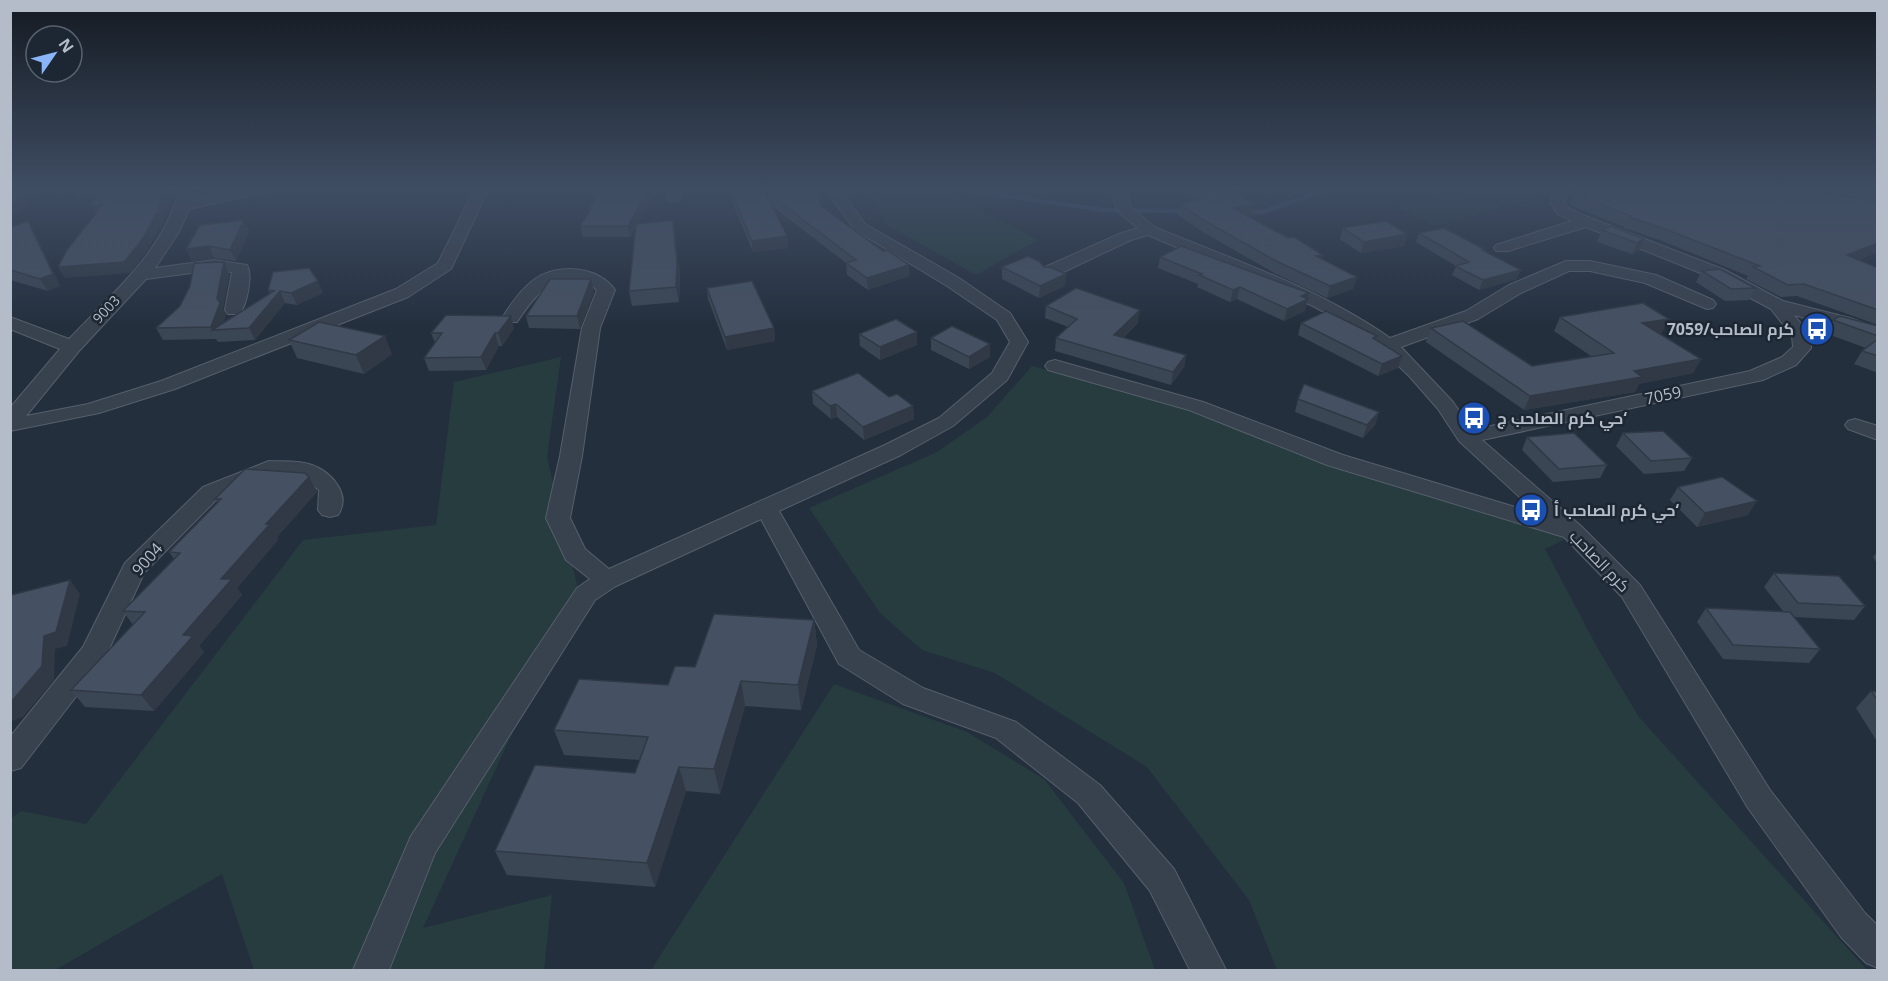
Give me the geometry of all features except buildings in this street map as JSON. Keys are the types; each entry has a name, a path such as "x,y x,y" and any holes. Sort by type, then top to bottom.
{"street":[{"name":"9003","path":"10,424 72,347 138,275 171,234"},
{"path":"10,424 92,409 168,385 402,293 445,266 460,234"},
{"path":"371,970 422,846 586,594 607,580 893,450 946,422 1000,376 1019,342 1004,317 953,282 870,234"},
{"path":"1049,272 1136,234"},
{"name":"كرم الصاحب","path":"1158,234 1319,302 1357,323 1388,345 1417,373 1446,406 1467,437 1573,532 1631,591 1759,799 1853,925 1878,951"},
{"path":"1502,248 1548,234"},
{"path":"1616,234 1719,274 1777,305 1844,322 1878,334"},
{"path":"138,275 214,266 241,268 240,286 234,310"},
{"path":"1388,345 1472,315 1515,289 1566,266 1590,266 1650,279 1707,304"},
{"path":"511,318 518,306 547,279 569,275 592,278 602,283 606,290 591,328 571,456 558,518 575,554 607,580"},
{"name":"7059","path":"1467,437 1756,376 1789,361 1802,348 1801,335 1777,305"},
{"path":"10,322 72,347"},
{"path":"1055,366 1196,406 1335,460 1573,532"},
{"path":"1855,425 1878,434"},
{"name":"9004","path":"10,759 94,653 134,569 211,492 269,468 306,470 330,488 330,510"},
{"path":"766,507 849,657 913,696 1006,730 1089,794 1162,880 1208,970"}],"green space":[{"path":"903,234 1026,234 1038,240 976,275"},
{"path":"561,357 547,457 578,589 423,928 552,895 544,970 254,970 222,874 55,970 11,970 10,819 21,811 86,824 303,540 436,525 454,382"},
{"path":"1032,366 1154,398 1333,466 1568,538 1545,549 1598,649 1639,717 1867,970 1277,970 1249,900 1147,767 995,673 922,650 880,613 809,508 937,452 987,417"},
{"path":"834,684 967,732 1044,779 1124,883 1155,970 651,970"}],"place":[{"name":"كرم الصاحب/7059","path":"1817,329"},
{"name":"حي كرم الصاحب ج‘","path":"1474,418"},
{"name":"حي كرم الصاحب أ‘","path":"1531,510"}]}
